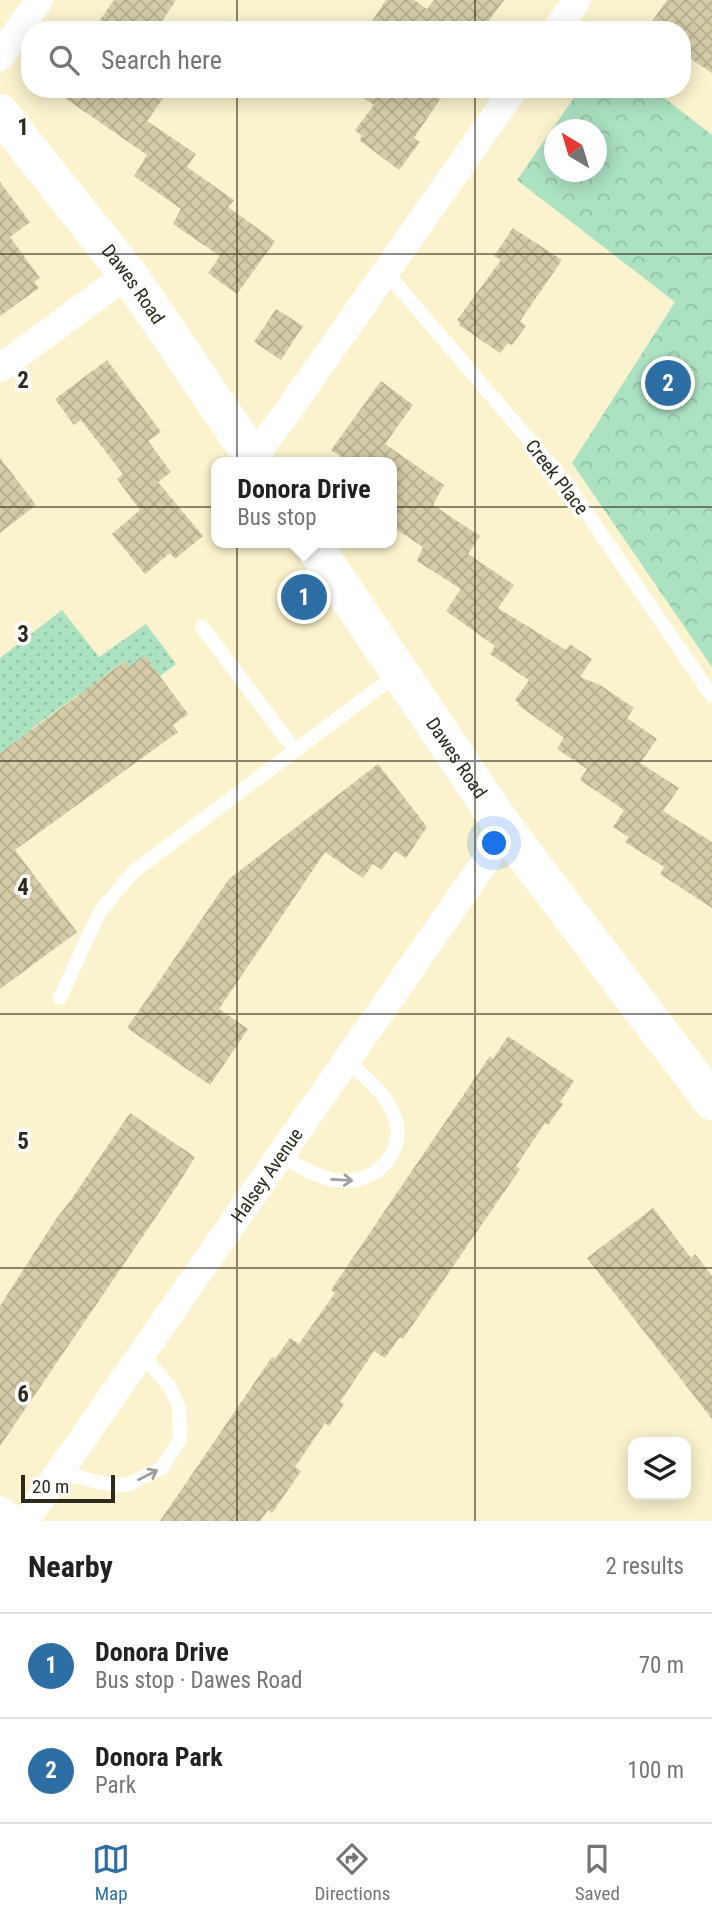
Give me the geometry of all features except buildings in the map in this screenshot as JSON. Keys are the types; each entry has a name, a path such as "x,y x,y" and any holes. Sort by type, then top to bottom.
{"street":[{"path":"25,21 39,0"},
{"path":"562,21 577,0"},
{"path":"0,57 21,26"},
{"path":"256,457 508,98"},
{"name":"Dawes Road","path":"0,113 128,274 252,457"},
{"path":"0,368 128,274"},
{"name":"Dawes Road","path":"315,548 505,828 712,1101"},
{"name":"Halsey Avenue","path":"25,1521 485,862 505,828"},
{"path":"0,1510 16,1521"}],"lane":[{"name":"Creek Place","path":"386,271 566,485 712,696"},
{"path":"202,627 294,750"},
{"path":"60,998 99,913 133,872 401,671"},
{"path":"280,1155 314,1175 336,1181 355,1181 377,1173 393,1155 399,1135 393,1113 375,1084 346,1061"},
{"path":"60,1472 102,1483 127,1485 162,1468 180,1439 178,1407 169,1386 142,1354"}],"green space":[{"path":"574,98 665,98 712,135 712,667 572,463 675,302 517,180 544,141 544,182 607,182 607,119 559,119"},
{"path":"62,610 99,657 146,624 176,664 160,676 144,656 129,667 124,661 101,678 105,684 84,699 79,694 31,729 35,736 0,753 0,658"}],"place":[{"name":"Donora Park","path":"668,383"},
{"name":"Donora Drive","path":"304,597"}]}
